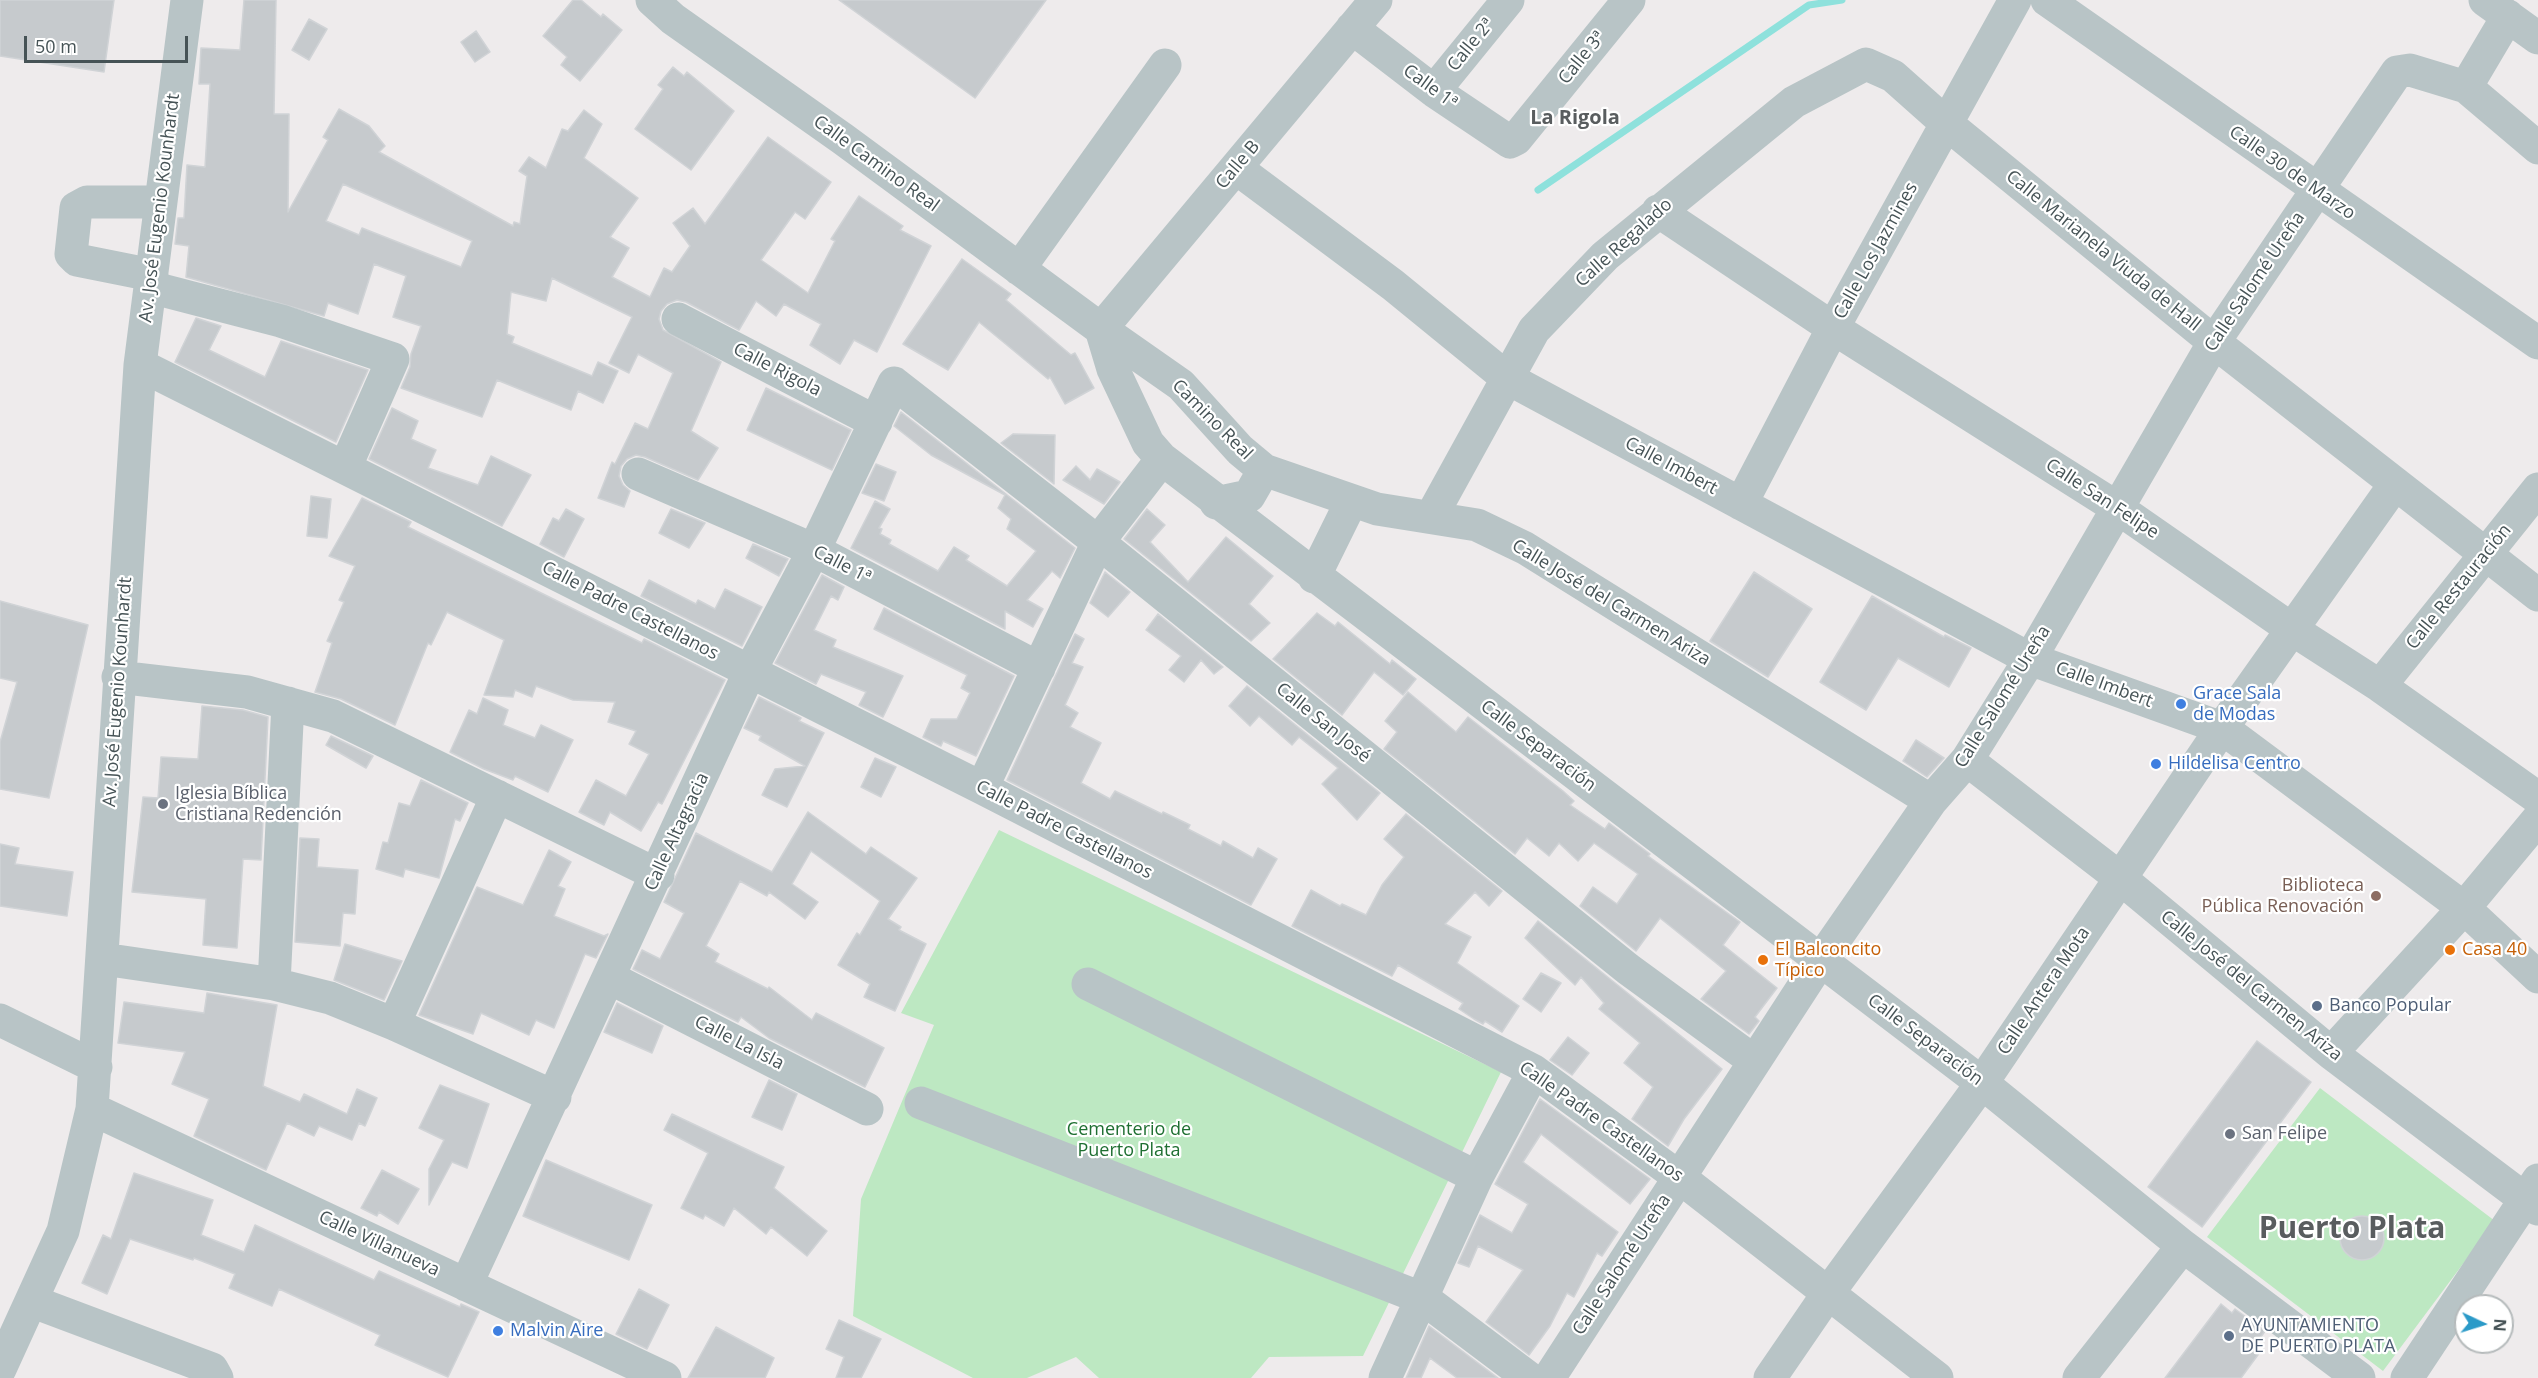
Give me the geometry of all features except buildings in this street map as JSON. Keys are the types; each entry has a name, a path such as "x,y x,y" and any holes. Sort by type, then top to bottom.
{"street":[{"name":"Av. José Eugenio Kounhardt","path":"0,1369 63,1231 92,1109 103,959 118,677 141,365 187,0"},
{"name":"Calle B","path":"1101,329 1376,0"},
{"name":"Calle 2ª","path":"1434,91 1508,0"},
{"name":"Calle 3ª","path":"1510,142 1516,139 1629,0"},
{"name":"Calle Los Jazmines","path":"1740,504 1833,328 2014,0"},
{"name":"Calle 30 de Marzo","path":"2047,0 2316,191 2538,343"},
{"name":"Calle Camino Real","path":"654,1 1101,329"},
{"path":"2538,38 2496,8 2466,87 2538,148"},
{"name":"Calle 1ª","path":"1352,28 1434,91 1510,142"},
{"name":"Calle Marianela Viuda de Hall","path":"1866,64 1893,76 1947,124 2214,342 2538,595"},
{"name":"Calle Regalado","path":"1431,517 1534,330 1605,255 1794,102 1866,64"},
{"path":"1018,269 1166,65"},
{"name":"Calle Salomé Ureña","path":"1550,1378 1820,961 1931,801 1967,760 2030,658 2214,342 2397,72 2404,69 2466,87"},
{"name":"Calle Imbert","path":"1236,168 1393,285 1507,378 2030,658 2222,728 2464,908 2538,977"},
{"path":"161,202 87,202 76,208 71,255 77,260 281,321 393,359 345,468"},
{"name":"Calle San Felipe","path":"1658,211 1833,328 2116,507 2293,630 2380,686 2538,798"},
{"name":"Calle Rigola","path":"678,319 876,422"},
{"name":"Calle Separación","path":"1101,329 1123,390 1148,443 1162,459 1314,577 1982,1083 2183,1246 2359,1378"},
{"name":"Camino Real","path":"1101,329 1181,385 1240,450 1264,470"},
{"name":"Calle Padre Castellanos","path":"141,365 982,788 1534,1071 1679,1177 1937,1378"},
{"name":"Calle Altagracia","path":"466,1285 658,875 750,671 814,550 894,383"},
{"name":"Calle San José","path":"894,383 1098,542 1628,969 1754,1061"},
{"path":"982,788 1098,542 1162,459"},
{"path":"1216,502 1249,496 1264,470"},
{"name":"Calle José del Carmen Ariza","path":"1264,470 1351,502 1477,525 1525,548 1931,801"},
{"name":"Calle 1ª","path":"638,474 814,550 1039,668"},
{"name":"Calle Antera Mota","path":"1770,1378 1829,1292 1982,1083 2222,728 2395,484"},
{"name":"Calle Restauración","path":"2380,686 2538,489"},
{"path":"1314,577 1351,502"},
{"path":"118,677 247,692 333,716 658,875"},
{"path":"274,984 288,703"},
{"name":"Calle José del Carmen Ariza","path":"1967,760 2120,878 2331,1053 2534,1196"},
{"path":"394,1024 497,796"},
{"path":"2331,1053 2464,908 2538,819"},
{"path":"103,959 274,984 330,998 555,1096"},
{"name":"Calle La Isla","path":"610,978 867,1109"},
{"path":"1089,984 1477,1177"},
{"path":"0,1020 96,1067"},
{"path":"1385,1378 1424,1299 1477,1177 1534,1071"},
{"path":"921,1104 1424,1299 1529,1378"},
{"name":"Calle Villanueva","path":"92,1109 665,1378"},
{"path":"2408,1378 2534,1196"},
{"path":"2079,1378 2183,1246"},
{"path":"31,1301 212,1369 217,1378"}],"green space":[{"name":"Cementerio de Puerto Plata","path":"999,830 1501,1072 1363,1356 1269,1357 1251,1378 1099,1378 1076,1357 1027,1378 973,1378 853,1316 861,1199 934,1025 901,1013"},
{"path":"2320,1088 2495,1221 2383,1371 2207,1237"}],"waterway":[{"path":"1538,190 1809,5 1842,0"}],"place":[{"name":"Grace Sala de Modas","path":"2181,704"},
{"name":"Hildelisa Centro","path":"2156,764"},
{"name":"Iglesia Bíblica Cristiana Redención","path":"163,804"},
{"name":"Biblioteca Pública Renovación","path":"2376,896"},
{"name":"Casa 40","path":"2450,950"},
{"name":"El Balconcito Típico","path":"1763,960"},
{"name":"Banco Popular","path":"2317,1006"},
{"name":"San Felipe","path":"2230,1134"},
{"name":"Malvin Aire","path":"498,1331"},
{"name":"AYUNTAMIENTO DE PUERTO PLATA","path":"2229,1336"}],"district":[{"name":"La Rigola","path":"1575,118"},
{"name":"Puerto Plata","path":"2352,1229"}]}
